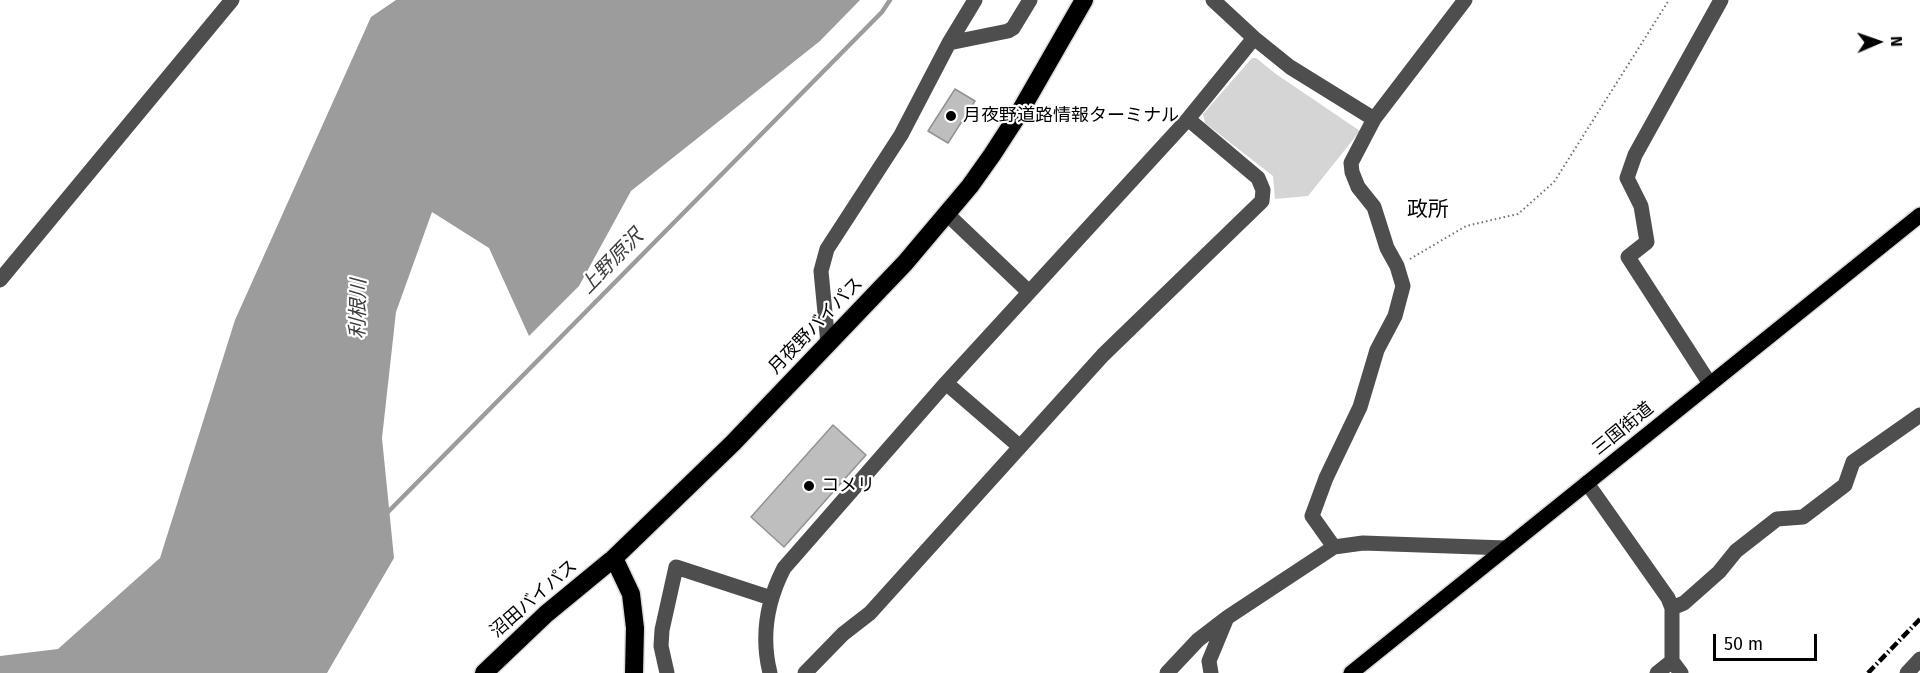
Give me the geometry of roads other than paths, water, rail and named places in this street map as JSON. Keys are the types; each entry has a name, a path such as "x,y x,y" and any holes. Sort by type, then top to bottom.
{"highway":[{"name":"月夜野バイパス","path":"614,558 733,443 905,262 947,214 970,186 1012,125 1084,0"},
{"name":"沼田バイパス","path":"484,673 546,614 614,558"},
{"path":"614,558 631,594 635,628 634,673"}],"main road":[{"name":"三国街道","path":"1351,673 1920,216"}],"street":[{"path":"0,280 232,0"},
{"path":"828,344 821,271 827,249 901,135 949,43 975,0"},
{"path":"949,43 1008,31 1013,28 1030,0"},
{"path":"1213,0 1290,67 1374,119"},
{"path":"1334,547 1312,516 1326,478 1360,407 1377,350 1395,316 1402,286 1397,266 1387,248 1374,207 1358,187 1352,172 1354,154 1374,119 1465,0"},
{"path":"1710,384 1628,256 1647,242 1641,206 1627,178 1635,155 1721,0"},
{"path":"770,673 765,638 771,598 784,568 946,383 1188,118 1254,38"},
{"path":"805,673 843,634 870,613 1102,355 1262,201 1263,190 1258,178 1188,118"},
{"path":"947,214 1029,292"},
{"path":"946,383 1019,446"},
{"path":"1671,608 1684,603 1719,572 1736,551 1776,519 1803,517 1845,485 1853,462 1920,415"},
{"path":"1587,483 1664,590 1671,608 1677,667 1657,673"},
{"path":"1167,673 1198,640 1228,617 1334,547 1374,543 1506,548"},
{"path":"665,670 661,646 662,630 676,567 771,598"},
{"path":"1211,673 1209,661 1228,617"},
{"path":"1906,673 1920,659"}],"water":[{"name":"利根川","path":"396,0 860,0 820,41 631,191 579,286 529,336 489,248 432,212 396,312 382,438 394,558 327,673 0,673 0,656 58,649 160,558 235,320 371,17"}],"waterway":[{"name":"上野原沢","path":"386,514 882,12 890,0"}],"railway":[{"path":"1868,673 1920,619"}],"place":[{"name":"月夜野道路情報ターミナル","path":"951,116"},
{"name":"コメリ","path":"809,486"}],"district":[{"name":"政所","path":"1428,210"}]}
